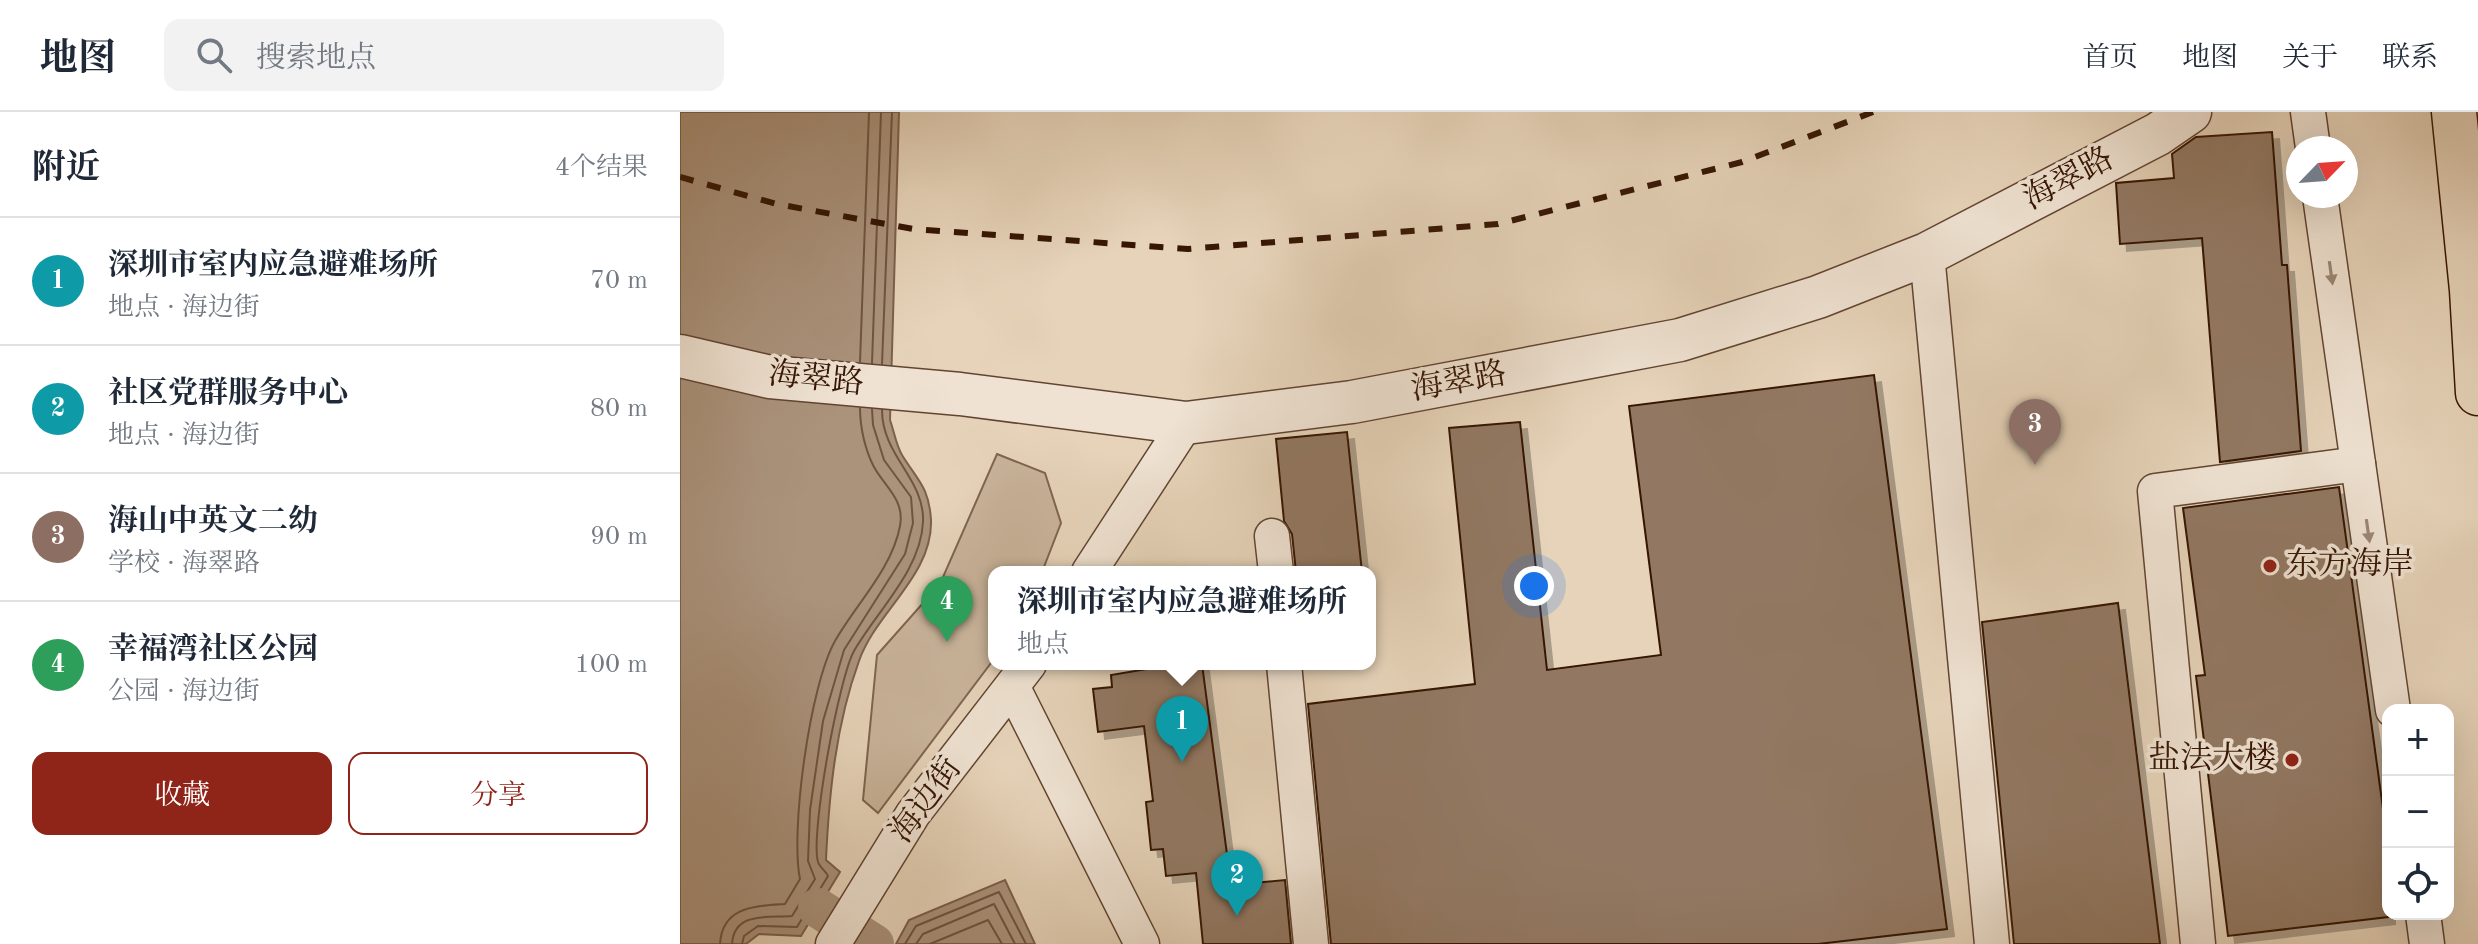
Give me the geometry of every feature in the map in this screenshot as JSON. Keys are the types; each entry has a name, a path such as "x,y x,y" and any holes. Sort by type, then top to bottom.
{"main road":[{"path":"2454,112 2472,290 2478,393"}],"street":[{"name":"海翠路","path":"680,356 770,377 960,394 1186,423 1352,402 1680,340 1818,297 1927,254 2158,134 2190,112"},
{"path":"2308,112 2311,136"},
{"path":"2322,208 2392,704"},
{"path":"1927,254 1992,944"},
{"path":"1093,566 1186,423"},
{"path":"2198,944 2155,491 2358,464"},
{"path":"1272,536 1275,566"},
{"path":"1285,670 1311,944"},
{"path":"1021,676 1142,944"},
{"name":"海边街","path":"833,944 913,814 1021,676"},
{"path":"2424,920 2427,944"}],"shaded area":[{"path":"997,454 1045,473 1061,523 1044,566 988,566 988,667 878,813 863,800 877,655 940,584"}],"water":[{"path":"680,112 899,112 890,420 900,451 928,500 931,520 929,540 914,576 867,643 851,685 835,759 827,835 826,860 840,872 801,936 759,934 746,944 680,944"},
{"path":"1005,880 1035,944 896,944 909,920"}],"building":[{"path":"2272,132 2282,265 2287,265 2301,451 2220,462 2202,238 2120,244 2116,183 2174,178 2172,154 2196,137"},
{"path":"1874,375 1947,929 1818,944 1331,944 1308,704 1475,684 1449,428 1520,422 1547,670 1661,655 1629,406"},
{"path":"1347,432 1361,566 1295,566 1292,534 1284,521 1276,439"},
{"name":"盐法大楼","path":"2339,487 2382,801 2382,918 2228,936 2196,676 2205,675 2183,508"},
{"path":"2118,603 2160,944 2014,944 1982,622"},
{"path":"1141,670 1203,670 1231,885 1285,880 1291,944 1203,944 1196,873 1166,876 1163,849 1151,850 1146,802 1153,801 1144,726 1098,732 1093,689 1112,687 1111,675"}],"waterway":[{"path":"818,908 874,944"}],"railway":[{"path":"680,177 777,204 913,229 1188,249 1498,224 1742,162 1873,112"}],"place":[{"name":"海山中英文二幼","path":"2035,465"},
{"name":"东方海岸","path":"2270,566"},
{"name":"幸福湾社区公园","path":"947,642"},
{"name":"盐法大楼","path":"2292,760"},
{"name":"深圳市室内应急避难场所","path":"1182,762"},
{"name":"社区党群服务中心","path":"1237,916"}]}
